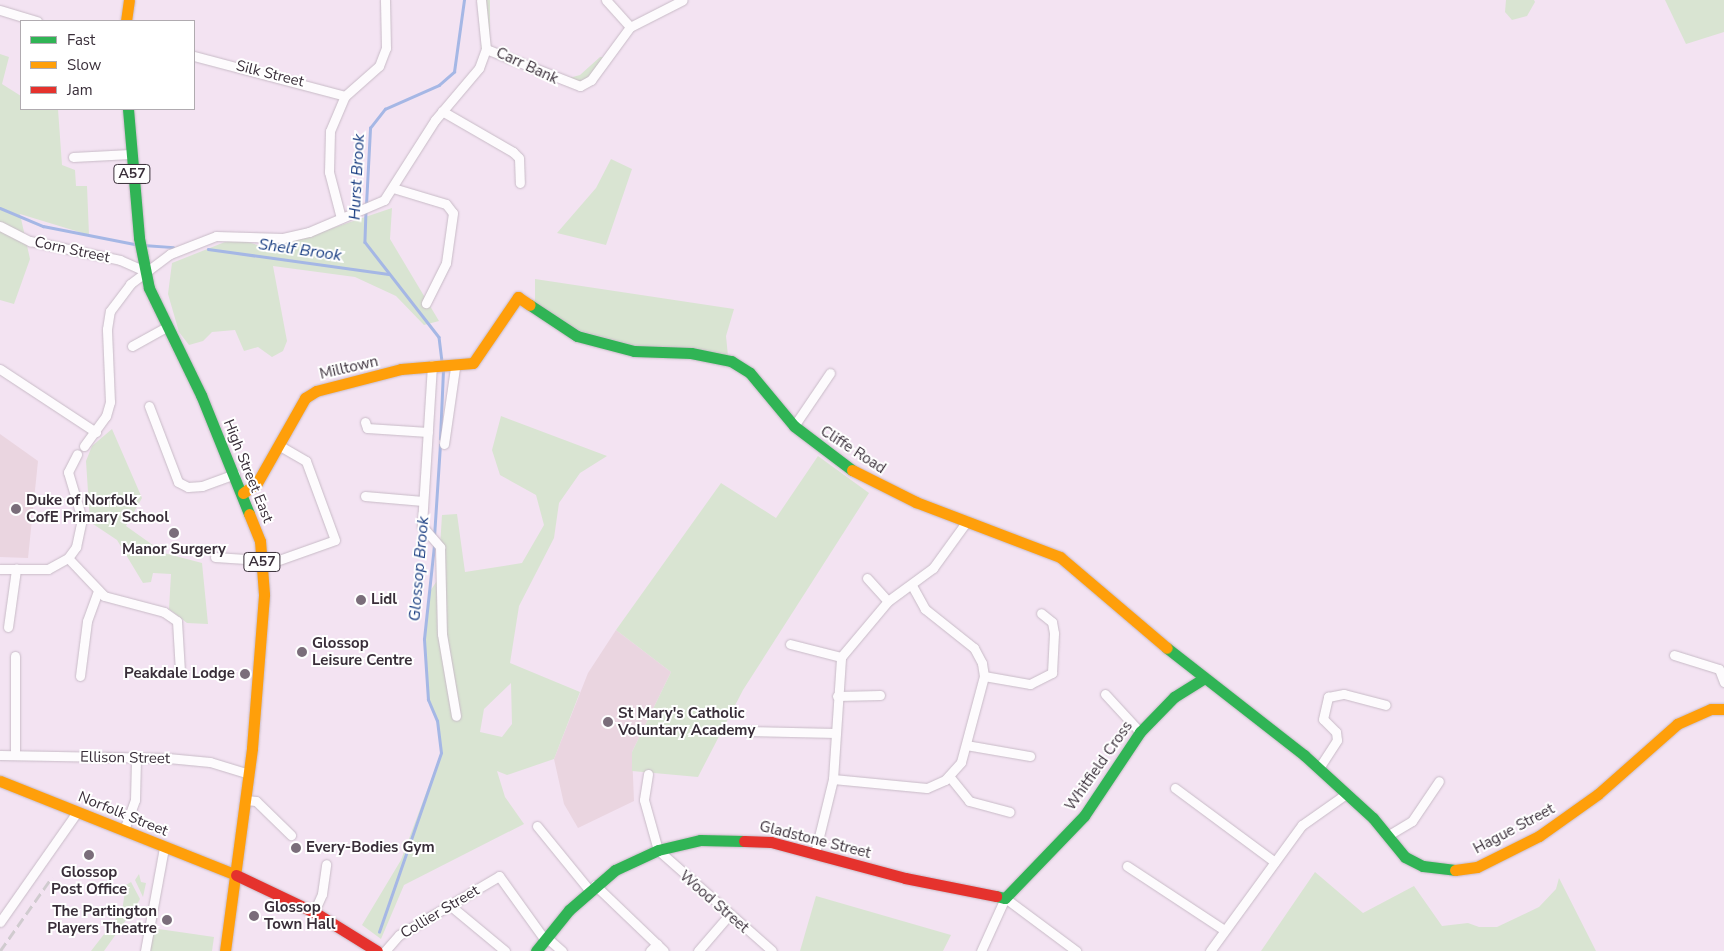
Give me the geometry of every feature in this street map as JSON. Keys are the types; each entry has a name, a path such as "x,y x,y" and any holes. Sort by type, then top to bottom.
{"street":[{"path":"126,20 129,0"},
{"path":"341,218 328,152 330,131 345,96 380,66 386,48 385,0"},
{"path":"84,446 96,432 110,402 106,329 110,310 145,272 170,254 216,236 283,238 369,210 393,188 442,111 473,78 486,49 481,0"},
{"path":"606,0 630,27"},
{"name":"Carr Bank","path":"486,49 580,86 590,80 630,27 683,0"},
{"path":"0,10 34,20"},
{"name":"Silk Street","path":"195,56 345,96"},
{"name":"A57","path":"128,110 130,154 145,272"},
{"path":"442,111 513,152 519,158 520,182"},
{"path":"73,158 130,154"},
{"path":"393,188 446,204 453,213 446,262 426,303"},
{"name":"Corn Street","path":"0,226 30,241 120,260 145,272"},
{"name":"High Street East","path":"145,272 166,328 243,493 256,527 262,563 264,594 249,774 236,875"},
{"name":"Cliffe Road","path":"453,368 473,363 518,297 577,336 634,351 691,353 731,361 750,373 794,426 821,450 874,483 1060,557 1225,697"},
{"path":"132,346 166,328"},
{"path":"436,366 428,432 422,526 440,547 442,634 456,716"},
{"name":"Milltown","path":"243,493 257,483 305,398 316,391 436,366 453,368"},
{"path":"444,444 453,368"},
{"path":"0,369 96,432"},
{"path":"794,426 830,373"},
{"path":"149,406 178,482 188,487 202,486 235,474"},
{"path":"364,422 368,428 428,432"},
{"path":"215,557 262,563 335,540 306,461 278,445"},
{"path":"0,569 48,569 68,558 81,532 68,472 76,454"},
{"path":"364,496 423,501"},
{"path":"815,854 833,779 840,657 888,601 912,586 941,560 967,521"},
{"path":"68,558 98,591 111,599 164,612 177,621 180,672"},
{"path":"8,627 16,569"},
{"path":"867,578 888,601"},
{"path":"833,779 920,788 950,776 961,762 984,676 974,648 925,609 912,586"},
{"path":"80,676 87,621 98,591"},
{"path":"984,676 1030,684 1040,683 1052,673 1054,633 1052,622 1041,613"},
{"path":"790,644 840,657"},
{"path":"1674,655 1719,669 1724,682"},
{"path":"15,656 15,755"},
{"name":"Whitfield Cross","path":"1005,898 1088,811 1140,732 1174,698 1203,679"},
{"path":"1105,694 1140,732"},
{"path":"1319,768 1337,740 1336,732 1323,718 1328,697 1344,694 1386,705"},
{"path":"838,696 880,695"},
{"name":"Hague Street","path":"1225,697 1319,768 1405,857 1423,866 1456,870 1477,867 1562,822 1677,724 1711,709 1724,709"},
{"path":"747,731 836,733"},
{"path":"966,745 1030,756"},
{"name":"Ellison Street","path":"0,756 136,758 210,762 249,774"},
{"path":"124,830 135,800 136,758"},
{"path":"648,774 644,800 658,850"},
{"path":"950,776 969,801 1010,812"},
{"name":"Norfolk Street","path":"0,781 236,875 314,912 377,951"},
{"path":"1386,836 1412,821 1438,781"},
{"path":"1175,788 1275,862"},
{"path":"1210,951 1223,929 1305,820 1346,794"},
{"path":"246,800 256,801 291,835"},
{"path":"0,922 76,812"},
{"path":"537,826 593,888 660,948"},
{"name":"Gladstone Street","path":"536,951 593,888 614,870 658,850 700,840 738,839 815,854 1005,898"},
{"path":"145,951 164,847"},
{"name":"Wood Street","path":"658,850 772,951"},
{"path":"314,912 322,894 326,864"},
{"path":"1127,866 1223,929"},
{"name":"A57","path":"225,951 236,875"},
{"name":"Collier Street","path":"385,951 399,935 452,907 499,876 546,939"},
{"path":"981,951 1005,898 1076,951"},
{"path":"452,907 505,951"},
{"path":"698,951 730,915"},
{"path":"546,939 562,951"},
{"path":"650,951 660,948"}],"shaded area":[{"name":"Duke of Norfolk CofE Primary School","path":"0,434 38,461 28,558 0,557"},
{"name":"St Mary's Catholic Voluntary Academy","path":"616,630 671,672 632,752 634,801 578,828 564,804 554,759 588,673"}],"green space":[{"path":"481,0 490,0 490,49 481,49"},
{"path":"1506,0 1534,0 1535,2 1527,16 1512,20 1505,12"},
{"path":"1665,0 1724,0 1724,32 1686,44"},
{"path":"0,54 9,57 2,84 20,95 20,110 58,110 62,165 75,170 76,186 87,186 89,235 20,214 30,259 14,304 0,300"},
{"path":"600,57 606,57 580,86 558,81 580,75"},
{"path":"611,159 632,169 606,245 557,233 596,188"},
{"path":"392,208 390,239 439,321 424,325 396,296 355,277 273,266 287,341 283,351 272,357 258,347 244,351 235,330 212,332 203,341 189,345 179,332 168,294 172,263 235,238 270,249"},
{"path":"535,279 734,309 726,336 728,356 647,349 580,331 535,303"},
{"path":"501,416 607,456 580,473 559,503 554,538 519,606 510,663 580,692 554,759 507,775 497,771 505,797 524,824 404,885 381,939 362,925 401,860 441,753 437,721 428,700 424,639 429,593 438,579 442,515 457,514 465,572 522,563 544,525 536,495 500,475 492,450","holes":["511,683 512,724 502,737 480,732 484,709"]},
{"path":"112,429 142,498 126,526 164,553 202,563 208,624 187,623 169,609 171,574 153,573 151,582 143,583 117,540 90,522 86,461 92,446"},
{"path":"818,456 869,493 743,690 698,777 632,771 632,752 671,672 616,630 721,483 776,518"},
{"path":"1315,872 1363,913 1414,886 1442,926 1468,923 1479,927 1497,927 1539,907 1556,889 1559,878 1596,951 1261,951"},
{"path":"139,874 141,882 146,883 143,897 135,880"},
{"path":"131,882 140,899 136,906 104,951 91,951 122,911 126,885"},
{"path":"816,896 951,935 943,951 800,951"},
{"path":"152,928 214,937 212,951 149,951"}],"waterway":[{"name":"Hurst Brook","path":"366,205 370,128 385,109 439,85 454,72 464,0"},
{"name":"Shelf Brook","path":"0,208 43,226 135,244"},
{"name":"Glossop Brook","path":"366,211 365,242 439,337 442,362"},
{"name":"Shelf Brook","path":"143,245 173,247"},
{"name":"Shelf Brook","path":"208,249 388,274"},
{"name":"Glossop Brook","path":"440,439 443,370"},
{"name":"Glossop Brook","path":"434,537 440,445"},
{"name":"Glossop Brook","path":"379,932 441,753 437,721 428,700 424,639 434,545"}],"railway":[{"path":"0,951 52,877"}],"traffic: fast":[{"path":"128,110 139,238 149,288 201,395 249,514"},
{"path":"530,305 577,336 634,351 691,353 731,361 750,373 794,426 852,470"},
{"path":"1167,648 1304,755 1373,818 1405,857 1423,866 1455,870"},
{"path":"996,896 1005,898 1084,816 1140,732 1174,697 1203,679"},
{"path":"536,951 569,910 615,870 658,850 700,840 744,841"}],"traffic: slow":[{"path":"126,20 129,0"},
{"path":"243,493 257,483 305,398 316,391 401,369 473,363 518,297 530,305"},
{"path":"852,470 916,502 1060,557 1167,648"},
{"path":"225,951 252,748 264,594 260,541 249,514"},
{"path":"1455,870 1477,867 1539,836 1598,794 1677,724 1711,709 1724,709"},
{"path":"0,781 236,875"}],"traffic: jam":[{"path":"744,841 771,842 905,878 996,896"},
{"path":"236,875 314,912 377,951"}],"place":[{"name":"Duke of Norfolk CofE Primary School","path":"16,509"},
{"name":"Manor Surgery","path":"174,533"},
{"name":"Lidl","path":"361,600"},
{"name":"Glossop Leisure Centre","path":"302,652"},
{"name":"Peakdale Lodge","path":"245,674"},
{"name":"St Mary's Catholic Voluntary Academy","path":"608,722"},
{"name":"Every-Bodies Gym","path":"296,848"},
{"name":"Glossop Post Office","path":"89,855"},
{"name":"Glossop Town Hall","path":"254,916"},
{"name":"The Partington Players Theatre","path":"167,920"}]}
